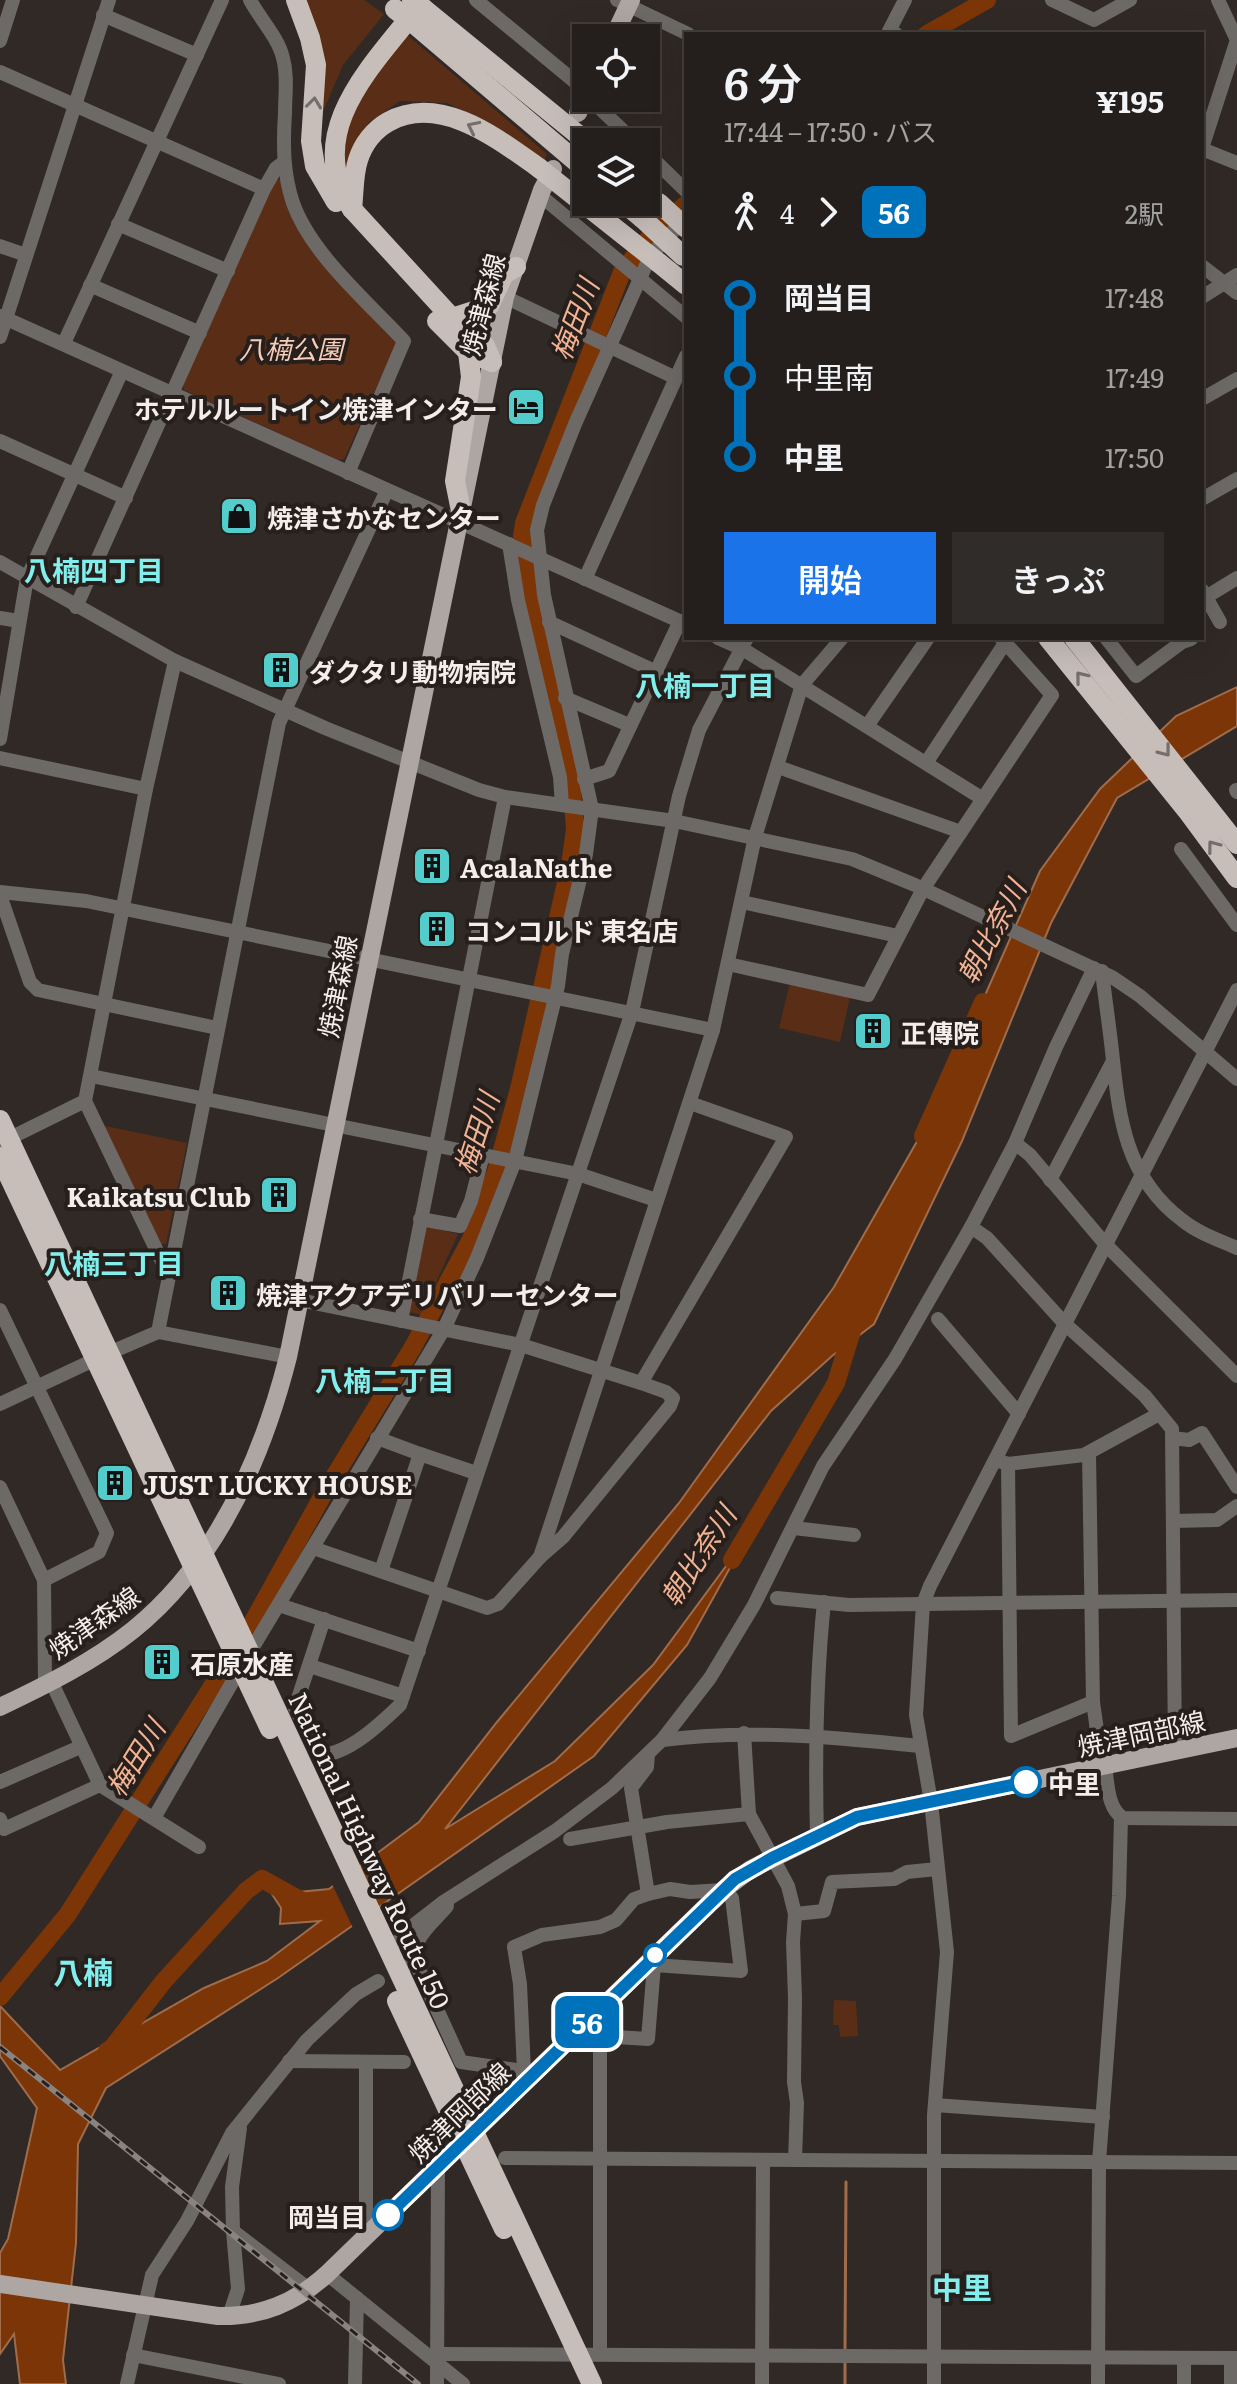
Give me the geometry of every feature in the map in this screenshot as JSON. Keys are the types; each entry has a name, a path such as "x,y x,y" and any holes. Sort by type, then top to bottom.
{"highway":[{"path":"296,0 316,65 311,141 315,166 344,206 452,318 485,346 492,362"},
{"path":"409,6 341,97 328,130 327,165 349,222 394,275 468,352 492,362"},
{"path":"409,6 572,131"},
{"path":"409,6 572,157"},
{"path":"344,206 366,141 381,126 406,115 437,113 485,133 546,168 684,283"},
{"path":"660,204 684,226"},
{"path":"640,216 684,257"},
{"path":"452,318 489,306 504,274 516,267"},
{"path":"461,519 455,481 471,377 468,352"},
{"path":"1050,640 1120,709"},
{"path":"1075,640 1120,709 1196,806 1237,878"},
{"path":"1196,806 1237,844"},
{"name":"National Highway Route 150","path":"0,1120 3,1146 571,2354 592,2384"},
{"name":"National Highway Route 150","path":"571,2354 578,2384"}],"main road":[{"path":"618,24 625,2"},
{"name":"焼津森線","path":"0,1707 48,1683 131,1632 175,1591 198,1559 253,1464 277,1401 505,297 541,196 546,168"},
{"name":"焼津岡部線","path":"0,2284 229,2316 274,2309 309,2289 327,2274 468,2137 527,2074 652,1963 723,1890 751,1869 857,1817 1237,1738"}],"street":[{"path":"0,41 13,0"},
{"path":"0,337 3,317 109,0"},
{"path":"64,343 222,0"},
{"path":"250,0 284,58 284,162 294,206 309,235 404,341 348,473"},
{"path":"476,0 572,79"},
{"path":"891,32 905,0"},
{"path":"1052,0 1091,27 1130,0"},
{"path":"1204,143 1237,40 1218,0"},
{"path":"625,2 684,32"},
{"path":"103,15 197,55"},
{"path":"0,72 264,189"},
{"path":"600,112 619,128"},
{"path":"1204,150 1237,163"},
{"path":"76,607 264,189 276,168 284,162"},
{"path":"660,164 684,185"},
{"path":"541,196 684,315"},
{"path":"154,1818 240,1648 279,1605 441,1329 477,1258 512,1161 586,854 593,809 549,622 538,557 537,530 543,505 607,345 639,277 654,252 684,219"},
{"path":"118,224 228,271"},
{"path":"0,246 26,255"},
{"path":"1204,267 1233,284"},
{"path":"1204,296 1233,284"},
{"path":"90,285 200,333"},
{"path":"505,297 676,378"},
{"path":"3,317 348,473 461,519 510,545 683,622 629,725 609,771 584,779"},
{"path":"585,579 684,360"},
{"path":"0,739 4,686 27,578 122,371"},
{"path":"1204,398 1237,379"},
{"path":"0,441 126,498"},
{"path":"1204,498 1237,479"},
{"path":"158,1332 279,723 387,490"},
{"path":"510,545 518,600 555,753 564,806"},
{"path":"0,562 175,661 284,710 479,790 505,797 674,821 852,859 1095,968 1140,996 1237,1079"},
{"path":"1220,622 1204,593 1237,578"},
{"path":"0,618 19,621"},
{"path":"549,622 657,672"},
{"path":"540,1557 713,1030 755,837 802,685 840,640"},
{"path":"867,726 927,640"},
{"path":"728,964 868,995 923,889 1052,695 1003,640 926,763"},
{"path":"1108,640 1136,676 1188,640"},
{"path":"324,1619 295,1708 322,1755 330,1755 355,1742 396,1709 403,1696 632,1012 674,821 699,730 744,643 802,685 983,799"},
{"path":"168,1274 85,1101 146,789 175,661"},
{"path":"565,698 629,725"},
{"path":"0,758 146,789"},
{"path":"778,767 961,832"},
{"path":"404,1322 420,1219 505,797"},
{"path":"1181,849 1237,925"},
{"path":"217,1028 43,992 33,987 0,894 72,899 123,908 713,1030"},
{"path":"742,902 898,936"},
{"path":"1095,968 1129,1151 1142,1175 1164,1204 1182,1221 1237,1248"},
{"path":"381,1945 582,1812 662,1740 703,1688 730,1647 794,1528 823,1466 895,1359 971,1227 1015,1143 1056,1047 1095,968"},
{"path":"934,2384 935,2105 947,1952 931,1802 916,1715 923,1604 930,1586 1002,1462 1019,1414 1237,990"},
{"path":"1050,1180 1113,1061"},
{"path":"91,1076 578,1174 656,1200"},
{"path":"3,1146 85,1101"},
{"path":"641,1383 786,1137 690,1103"},
{"path":"1015,1143 1030,1155 1106,1245 1172,1313 1231,1358 1237,1376"},
{"path":"420,1219 460,1226 485,1156"},
{"path":"971,1227 987,1238 1065,1324 1145,1396 1172,1429 1175,1752"},
{"path":"299,1300 521,1345 641,1383 666,1392 673,1398 670,1406 563,1537 540,1557 498,1604 487,1608 313,1548"},
{"path":"0,1310 4,1331 36,1387 107,1533 99,1552 44,1580"},
{"path":"938,1319 1019,1414"},
{"path":"0,1404 158,1332 288,1357"},
{"path":"1002,1462 1089,1453 1159,1414"},
{"path":"1172,1438 1189,1440 1202,1433 1237,1487"},
{"path":"377,1438 476,1473"},
{"path":"1089,1453 1093,1702 1111,1802 1116,1814 1121,1817 1237,1819"},
{"path":"381,1571 420,1454"},
{"path":"1002,1462 1010,1602 1011,1736 1093,1702"},
{"path":"0,1487 44,1580 48,1683 100,1785 199,1847"},
{"path":"1173,1521 1217,1520 1237,1506"},
{"path":"794,1528 854,1535"},
{"path":"777,1598 849,1605 1237,1600"},
{"path":"817,1836 815,1735 824,1602"},
{"path":"279,1605 419,1651"},
{"path":"310,1666 403,1696"},
{"path":"662,1740 744,1733 815,1735 920,1746"},
{"path":"744,1733 749,1814 788,1886 795,1914 795,2160"},
{"path":"0,1782 80,1747"},
{"path":"648,1754 647,1767 631,1788 648,1894"},
{"path":"0,1819 4,1829 100,1785"},
{"path":"570,1839 637,1826 749,1814"},
{"path":"1098,2384 1099,2162 1119,1896 1121,1817"},
{"path":"795,1914 824,1911 832,1882 894,1879 907,1872 937,1869"},
{"path":"457,1893 421,1937 411,1963 461,2062 527,2074 514,1947 542,1935 600,1927 616,1920 634,1899 670,1889 690,1892 723,1890 732,1898 741,1971 652,1963 648,2039 600,2036"},
{"path":"127,2384 142,2305 155,2269 187,2221 217,2159 242,2120 289,2061 356,1994 378,1981"},
{"path":"592,2018 600,2036 600,2354"},
{"path":"289,2061 404,2062"},
{"path":"366,2062 366,2236"},
{"path":"935,2105 1103,2117"},
{"path":"229,2316 238,2289 232,2187 242,2120"},
{"path":"505,2158 1237,2163"},
{"path":"762,2384 763,2161"},
{"path":"437,2384 438,2166"},
{"path":"233,2231 309,2289"},
{"path":"327,2274 439,2359 463,2384"},
{"path":"355,2384 357,2298"},
{"path":"439,2359 571,2354 1234,2358 1231,2384"},
{"path":"133,2355 219,2378 279,2384"},
{"path":"1184,2358 1184,2384"}],"green space":[{"path":"304,0 364,0 384,14 343,65 316,128"},
{"path":"406,34 547,154 544,160 484,120 447,103 400,101 368,123 343,174 342,142 351,113 367,85"},
{"name":"八楠公園","path":"281,179 284,196 396,340 344,459 338,460 184,390 183,384 274,180"},
{"path":"790,983 850,997 840,1042 779,1028"},
{"path":"101,1125 187,1143 166,1244 158,1244"},
{"path":"429,1227 458,1234 421,1315 406,1311 424,1229"},
{"path":"834,2000 856,2001 858,2036 840,2037 839,2025 833,2025"}],"shaded area":[{"path":"1237,687 1237,726 1117,798 1051,923 962,1141 874,1324 832,1356 771,1411 445,1829 555,1761 653,1665 746,1539 687,1645 594,1756 278,1978 106,2088 78,2144 76,2243 63,2360 66,2384 20,2384 14,2334 0,2354 0,2253 8,2239 37,2108 0,2056 0,2006 60,2070 204,1988 267,1961 320,1921 280,1924 281,1908 262,1879 288,1893 329,1889 419,1822 497,1722 679,1503 834,1287 932,1115 1040,871 1100,789 1176,716"}],"pier":[{"path":"357,1863 380,1911 354,1930 331,1882"}],"waterway":[{"name":"梅田川","path":"931,32 987,0"},
{"name":"梅田川","path":"0,1997 68,1914 251,1625 323,1495 413,1347 471,1239 496,1172 519,1089 570,865 575,829 571,778 528,585 522,536 524,523 622,272 652,234 684,206"},
{"name":"朝比奈川","path":"923,1136 983,1002"},
{"name":"朝比奈川","path":"732,1560 836,1383 855,1321"},
{"name":"朝比奈川","path":"107,2051 163,1982 246,1891 262,1879 302,1901"},
{"path":"845,2350 846,2182"},
{"path":"845,2362 845,2384"}],"railway":[{"path":"0,2047 418,2384"}],"bus line":[{"name":"56","path":"388,2215 735,1879 857,1817 1026,1782"}],"place":[{"name":"ホテルルートイン焼津インター","path":"526,407"},
{"name":"焼津さかなセンター","path":"239,516"},
{"name":"ダクタリ動物病院","path":"281,670"},
{"name":"AcalaNathe","path":"432,866"},
{"name":"コンコルド 東名店","path":"437,929"},
{"name":"正傳院","path":"873,1031"},
{"name":"Kaikatsu Club","path":"279,1195"},
{"name":"焼津アクアデリバリーセンター","path":"228,1293"},
{"name":"JUST LUCKY HOUSE","path":"115,1483"},
{"name":"石原水産","path":"162,1662"},
{"name":"中里","path":"1026,1782"},
{"name":"岡当目","path":"388,2215"}],"district":[{"name":"八楠四丁目","path":"94,569"},
{"name":"八楠一丁目","path":"705,684"},
{"name":"八楠三丁目","path":"114,1262"},
{"name":"八楠二丁目","path":"385,1379"},
{"name":"八楠","path":"83,1971"},
{"name":"中里","path":"962,2286"}]}
